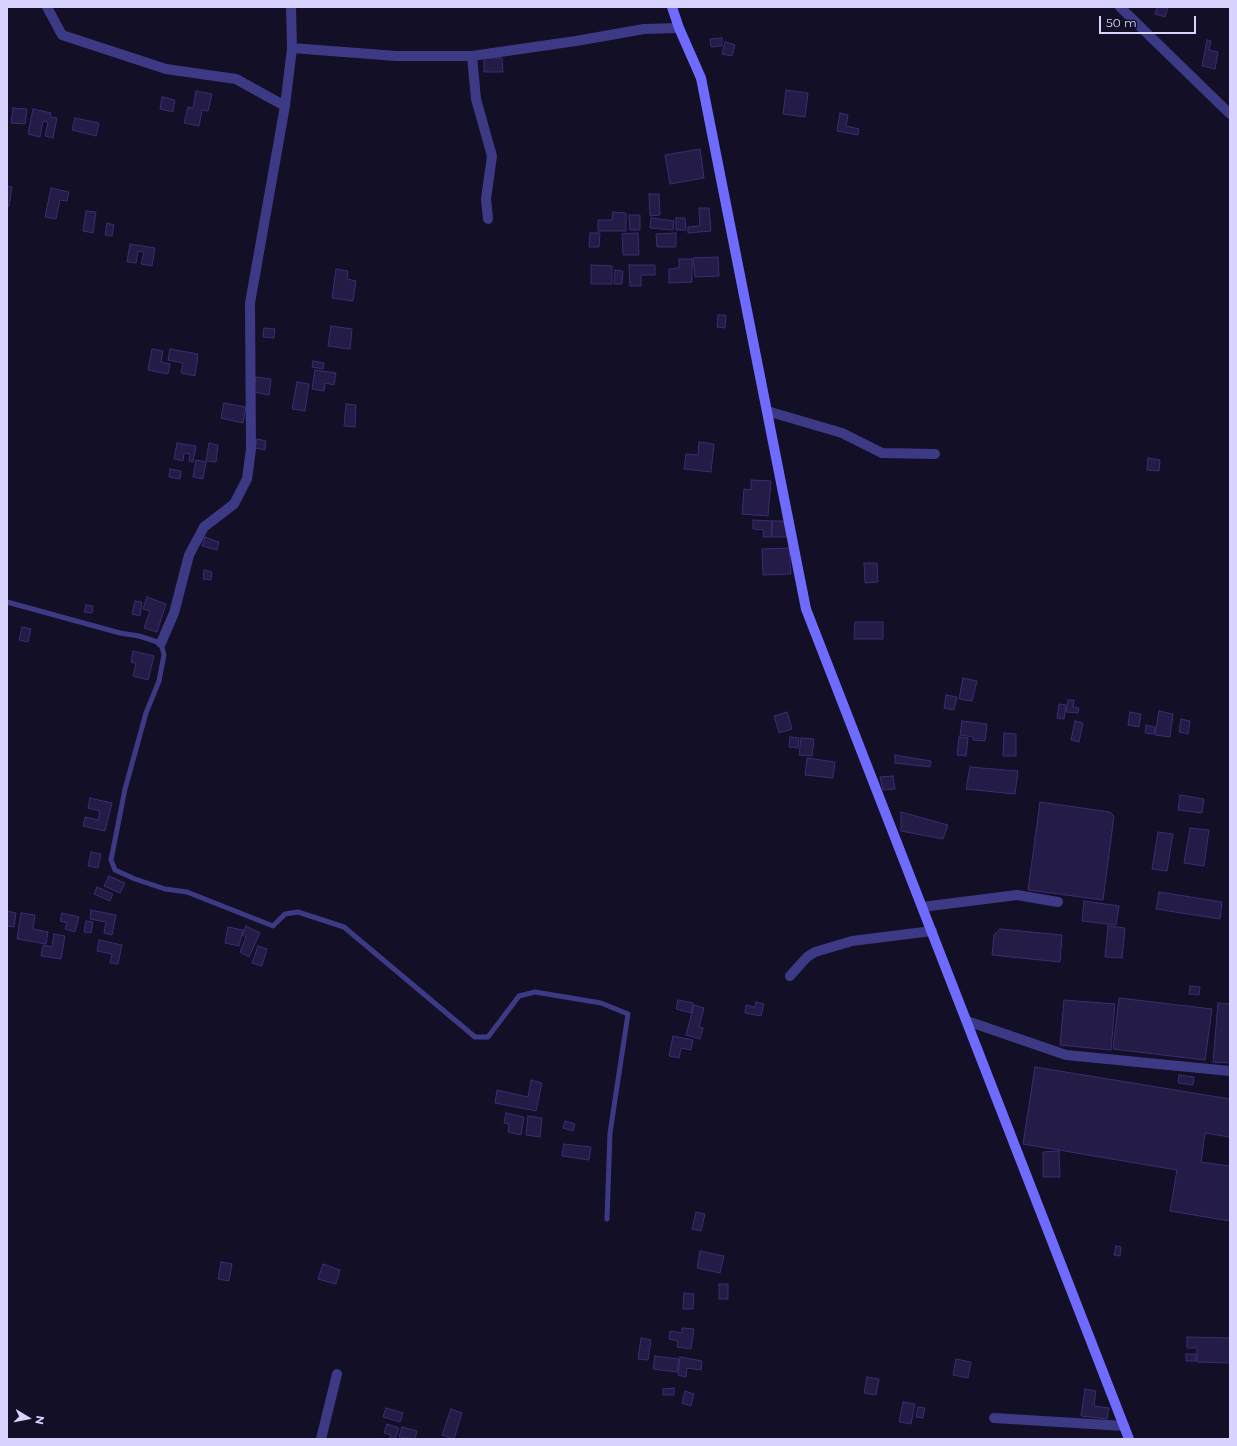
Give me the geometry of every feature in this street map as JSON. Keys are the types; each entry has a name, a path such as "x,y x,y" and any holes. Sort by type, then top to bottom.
{"main road":[{"path":"672,7 702,78 806,609 1129,1439"}],"street":[{"path":"47,7 62,35 166,69 236,79 285,106"},
{"path":"161,643 174,612 189,555 204,527 234,504 247,479 252,449 250,302 285,106 292,48 291,7"},
{"path":"1120,7 1230,114"},
{"path":"292,48 396,56 472,56 576,41 644,29 680,28"},
{"path":"472,56 476,99 492,156 486,200 488,219"},
{"path":"767,411 842,434 882,453 935,454"},
{"path":"922,907 1017,895 1058,902"},
{"path":"790,976 807,957 815,952 852,941 932,931"},
{"path":"966,1021 1066,1056 1230,1071"},
{"path":"321,1439 337,1374"},
{"path":"994,1418 1124,1426"}],"lane":[{"path":"7,602 161,643 164,655 159,681 146,713 124,789 111,860 115,870 135,879 165,889 187,892 273,926 285,914 298,912 344,927 475,1037 488,1037 519,996 535,992 601,1003 628,1014 610,1133 607,1218"}],"building":[{"path":"1157,7 1168,7 1165,17 1155,14"},
{"path":"722,38 722,46 711,47 710,39"},
{"path":"1207,40 1211,41 1209,50 1218,52 1215,69 1202,66"},
{"path":"725,42 735,45 732,56 722,54"},
{"path":"484,58 502,58 503,72 484,72"},
{"path":"786,90 808,93 805,117 783,114"},
{"path":"196,91 212,94 208,111 202,110 199,126 184,123 188,107 193,108"},
{"path":"162,97 175,100 173,112 160,109"},
{"path":"13,108 27,109 25,124 11,123"},
{"path":"33,109 51,113 50,117 57,118 53,138 45,136 48,122 43,121 40,137 28,134"},
{"path":"840,113 848,115 846,126 859,129 858,135 837,131"},
{"path":"75,118 99,123 96,136 72,130"},
{"path":"700,149 704,178 670,184 665,155"},
{"path":"7,186 12,187 9,206 7,206"},
{"path":"51,188 69,192 67,201 60,200 56,219 45,217"},
{"path":"649,194 659,194 660,215 650,216"},
{"path":"699,208 709,208 711,231 688,233 688,227 700,226"},
{"path":"86,211 96,212 93,233 83,231"},
{"path":"613,212 626,213 626,231 598,231 598,220 612,220"},
{"path":"629,215 640,215 640,230 630,230"},
{"path":"651,218 674,221 673,230 650,228"},
{"path":"676,218 685,218 686,230 676,230"},
{"path":"107,223 114,225 112,236 105,235"},
{"path":"590,233 600,233 599,247 589,247"},
{"path":"638,233 639,255 623,255 622,234"},
{"path":"676,233 676,247 657,247 656,234"},
{"path":"130,244 155,248 152,266 141,264 144,252 138,251 136,263 127,262"},
{"path":"718,257 719,276 695,277 693,258"},
{"path":"679,259 692,259 692,282 669,283 669,269 679,268"},
{"path":"591,265 612,266 612,284 591,284"},
{"path":"629,265 655,265 655,275 641,275 641,286 630,286"},
{"path":"336,269 348,271 347,279 356,281 353,301 332,298"},
{"path":"615,270 623,271 622,284 614,284"},
{"path":"718,315 726,315 725,328 717,327"},
{"path":"331,326 352,329 350,349 328,346"},
{"path":"264,328 275,329 274,338 263,337"},
{"path":"152,349 163,351 161,362 170,364 168,374 148,370"},
{"path":"170,349 198,354 195,376 181,373 183,363 168,360"},
{"path":"313,361 324,363 323,369 312,367"},
{"path":"315,370 336,373 334,385 325,383 324,391 312,389"},
{"path":"256,377 271,379 269,395 253,392"},
{"path":"297,382 309,384 305,411 292,409"},
{"path":"224,403 246,407 243,423 221,418"},
{"path":"346,404 356,405 355,427 344,426"},
{"path":"257,439 266,441 265,450 255,448"},
{"path":"699,442 714,444 711,472 684,469 686,454 698,455"},
{"path":"177,443 196,446 193,462 189,461 190,454 184,453 183,461 174,459"},
{"path":"209,443 218,445 216,462 206,461"},
{"path":"1148,458 1160,460 1159,471 1147,470"},
{"path":"196,460 206,462 203,479 193,477"},
{"path":"170,469 181,471 180,479 169,477"},
{"path":"751,480 771,481 768,516 742,514 744,489 751,490"},
{"path":"753,520 772,521 771,537 763,537 764,530 753,529"},
{"path":"772,521 787,521 787,537 772,537"},
{"path":"205,537 219,542 217,550 202,546"},
{"path":"789,548 791,574 763,575 762,549"},
{"path":"864,563 877,563 878,582 865,583"},
{"path":"204,570 212,572 211,580 203,579"},
{"path":"147,597 166,604 157,632 144,628 150,611 143,609"},
{"path":"135,601 142,602 140,616 132,614"},
{"path":"86,605 93,606 92,613 84,612"},
{"path":"855,622 883,622 883,639 854,639"},
{"path":"22,627 31,629 28,642 19,640"},
{"path":"133,651 154,656 148,680 133,676 136,663 131,662"},
{"path":"963,678 977,681 972,701 959,699"},
{"path":"946,695 957,697 954,710 944,708"},
{"path":"1068,700 1074,700 1073,707 1079,708 1078,713 1066,712"},
{"path":"1059,704 1066,705 1064,719 1057,718"},
{"path":"1159,711 1173,714 1170,737 1155,735"},
{"path":"787,712 792,729 779,733 774,716"},
{"path":"1130,712 1141,714 1139,727 1128,725"},
{"path":"1181,719 1190,721 1188,734 1179,732"},
{"path":"962,721 987,724 985,741 973,740 973,737 960,735"},
{"path":"1075,721 1083,723 1079,742 1071,740"},
{"path":"1146,725 1155,727 1154,734 1145,733"},
{"path":"1004,733 1016,734 1016,756 1003,756"},
{"path":"790,737 799,738 798,748 789,747"},
{"path":"959,737 968,738 966,756 957,755"},
{"path":"801,738 814,739 812,756 799,755"},
{"path":"895,755 931,761 930,767 895,763"},
{"path":"807,758 835,762 833,778 805,775"},
{"path":"970,767 1018,771 1015,794 966,789"},
{"path":"893,776 895,789 883,790 880,777"},
{"path":"1180,795 1204,799 1202,813 1178,810"},
{"path":"90,798 112,803 105,831 83,826 85,817 98,820 100,811 88,808"},
{"path":"1040,802 1110,812 1114,816 1103,900 1028,890"},
{"path":"901,812 948,825 943,839 901,831"},
{"path":"1190,828 1209,830 1204,866 1184,863"},
{"path":"1158,832 1173,834 1167,871 1152,869"},
{"path":"91,852 101,854 98,868 88,866"},
{"path":"109,876 125,883 120,893 104,886"},
{"path":"97,887 113,894 110,901 94,894"},
{"path":"1159,892 1222,902 1220,919 1156,909"},
{"path":"1084,901 1119,906 1116,925 1082,921"},
{"path":"91,910 116,915 112,935 104,933 106,922 90,919"},
{"path":"7,911 16,913 14,927 7,926"},
{"path":"21,913 35,915 33,929 48,932 46,944 17,939"},
{"path":"62,913 79,917 75,932 65,929 67,923 60,921"},
{"path":"86,921 93,922 91,933 84,932"},
{"path":"246,926 260,933 249,957 240,952 246,937 242,935"},
{"path":"1108,926 1125,928 1122,958 1105,957"},
{"path":"228,927 243,930 239,946 225,943"},
{"path":"1000,929 1062,935 1060,962 992,955 994,935"},
{"path":"54,934 65,936 61,959 41,956 43,945 52,947"},
{"path":"99,940 122,945 118,964 110,963 112,954 97,951"},
{"path":"258,946 267,949 262,966 252,963"},
{"path":"1190,986 1200,987 1199,995 1189,994"},
{"path":"1119,998 1212,1009 1205,1060 1113,1049"},
{"path":"678,1000 693,1003 691,1013 676,1009"},
{"path":"1064,1000 1115,1004 1111,1050 1060,1045"},
{"path":"756,1002 764,1004 761,1016 745,1013 746,1005 755,1007"},
{"path":"1218,1003 1230,1004 1230,1063 1213,1062"},
{"path":"694,1005 704,1008 699,1027 703,1028 700,1039 686,1035"},
{"path":"673,1036 693,1040 691,1050 681,1048 679,1058 669,1056"},
{"path":"1035,1067 1230,1099 1230,1137 1205,1133 1201,1162 1230,1166 1230,1221 1170,1211 1177,1170 1023,1144"},
{"path":"1179,1075 1194,1077 1193,1085 1178,1083"},
{"path":"531,1080 542,1083 536,1111 495,1103 497,1090 528,1097"},
{"path":"506,1113 524,1117 521,1135 508,1132 509,1124 504,1123"},
{"path":"528,1116 542,1118 540,1137 526,1135"},
{"path":"565,1121 575,1124 573,1131 563,1128"},
{"path":"564,1144 591,1147 589,1160 562,1156"},
{"path":"1059,1151 1060,1177 1043,1177 1043,1152"},
{"path":"696,1212 705,1214 701,1231 692,1229"},
{"path":"1116,1246 1121,1247 1120,1256 1114,1255"},
{"path":"700,1251 724,1256 720,1273 697,1268"},
{"path":"221,1262 232,1264 229,1281 218,1279"},
{"path":"323,1264 340,1270 336,1284 318,1279"},
{"path":"719,1284 728,1284 728,1299 719,1299"},
{"path":"684,1293 694,1294 693,1309 683,1309"},
{"path":"682,1328 694,1329 691,1349 677,1347 678,1341 669,1339 670,1331 682,1333"},
{"path":"1187,1337 1230,1338 1230,1363 1197,1362 1197,1348 1187,1348"},
{"path":"641,1338 651,1340 648,1360 638,1359"},
{"path":"1186,1354 1196,1354 1196,1361 1186,1361"},
{"path":"655,1356 679,1359 677,1372 653,1369"},
{"path":"680,1357 702,1361 701,1370 687,1368 686,1377 678,1375"},
{"path":"956,1359 971,1362 968,1378 953,1375"},
{"path":"867,1377 879,1379 876,1395 864,1393"},
{"path":"674,1388 674,1395 663,1395 663,1389"},
{"path":"1085,1389 1096,1391 1094,1406 1109,1408 1107,1419 1081,1416"},
{"path":"685,1391 694,1394 691,1406 682,1403"},
{"path":"903,1402 915,1404 911,1424 899,1422"},
{"path":"918,1407 925,1408 923,1418 916,1417"},
{"path":"386,1408 403,1413 400,1422 383,1417"},
{"path":"451,1409 462,1413 454,1439 442,1435"},
{"path":"387,1424 399,1428 395,1439 389,1439 391,1435 384,1433"},
{"path":"402,1427 417,1431 415,1439 399,1437"}]}
